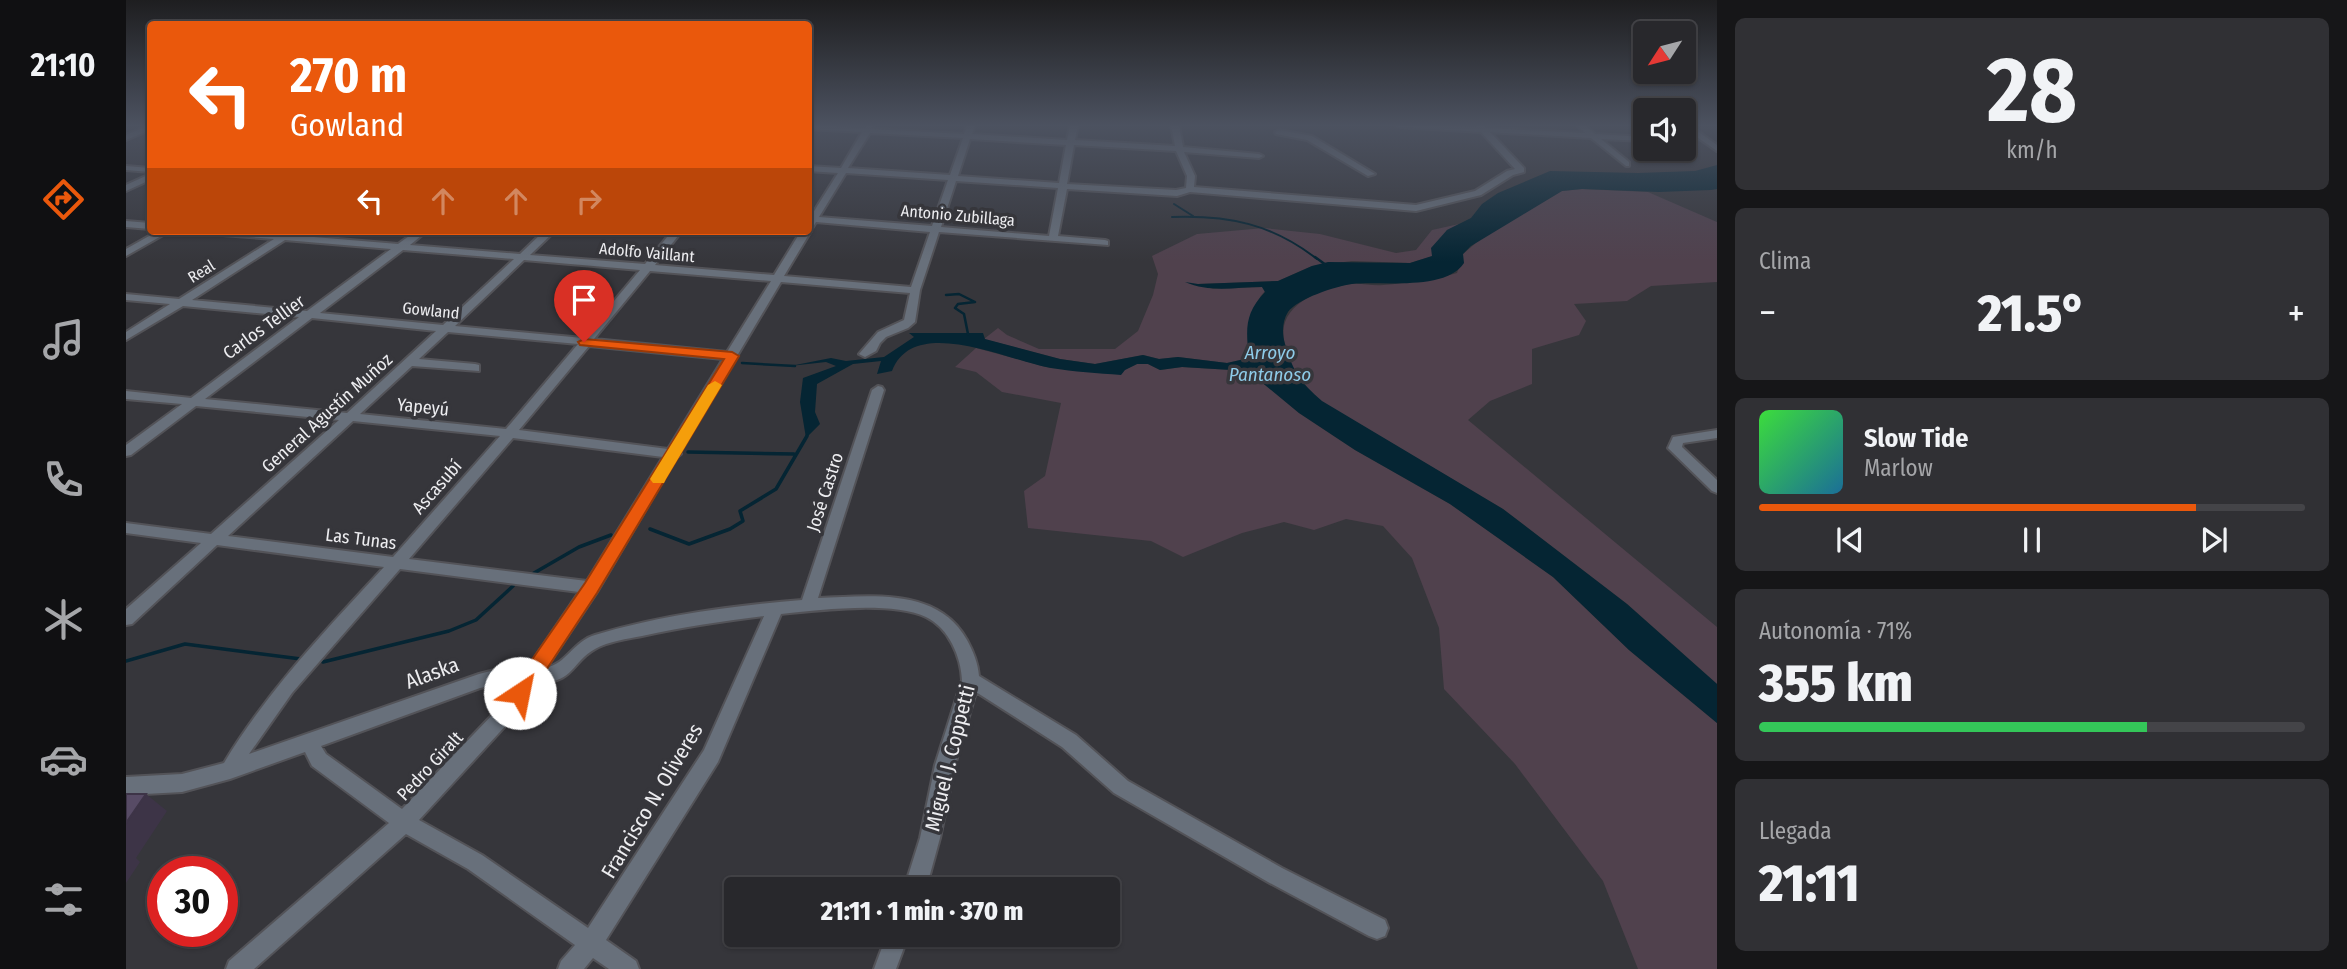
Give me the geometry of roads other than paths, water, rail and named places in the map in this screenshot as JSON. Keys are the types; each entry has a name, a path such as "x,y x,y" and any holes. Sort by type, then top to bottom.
{"street":[{"name":"Pedro Giralt","path":"812,219 842,170"},
{"path":"845,170 1150,192 1177,193 1190,189 1416,208 1478,193 1504,176 1520,170"},
{"path":"865,354 872,349 873,342 880,335 909,322 915,290 955,170"},
{"path":"1054,239 1066,170"},
{"path":"1189,170 1192,185 1190,189"},
{"path":"1364,170 1371,174"},
{"path":"126,188 147,178"},
{"path":"126,224 147,226"},
{"name":"Antonio Zubillaga","path":"812,224 936,228 1105,243"},
{"path":"126,253 158,235"},
{"name":"Real","path":"126,337 287,235"},
{"name":"Adolfo Vaillant","path":"297,235 399,248 915,290"},
{"name":"Carlos Tellier","path":"126,452 417,235"},
{"name":"General Agustín Muñoz","path":"126,619 349,418 546,235"},
{"name":"Ascasubí","path":"230,770 246,741 306,664 509,433 674,235"},
{"name":"Pedro Giralt","path":"237,969 404,822 503,716 591,588 674,454 803,235"},
{"name":"Gowland","path":"126,297 732,356"},
{"path":"408,362 475,368"},
{"name":"José Castro","path":"808,605 878,390"},
{"name":"Yapeyú","path":"126,395 509,433 674,454"},
{"path":"1717,434 1678,440 1675,448 1717,488"},
{"name":"Las Tunas","path":"126,528 591,588"},
{"name":"Alaska","path":"126,786 182,783 230,770 479,681 503,674 561,671 585,646 691,618 808,605 907,606 932,613 951,631"},
{"name":"Francisco N. Oliveres","path":"569,969 591,944 711,756 775,610"},
{"name":"Miguel J. Coppetti","path":"919,877 930,838 945,765 971,680 971,667 965,650 951,631"},
{"path":"971,680 1069,741 1121,787 1265,870 1377,928"},
{"path":"310,742 318,760 404,822 475,862 628,969"},
{"path":"885,969 893,947"}],"water":[{"name":"Arroyo Pantanoso","path":"1717,170 1717,189 1659,192 1582,189 1562,191 1471,246 1463,254 1464,263 1455,272 1429,281 1352,284 1327,290 1293,307 1286,316 1283,332 1294,369 1322,401 1503,509 1627,604 1717,684 1717,723 1629,650 1553,577 1450,504 1355,450 1299,413 1248,371 1182,367 1160,370 1148,364 1137,364 1121,375 1095,373 1051,368 965,346 941,343 920,345 904,354 892,371 877,374 881,361 853,364 817,384 815,412 820,424 806,438 800,402 803,378 836,366 826,362 790,366 831,358 846,361 884,357 914,337 909,333 983,333 985,339 1060,359 1095,364 1143,355 1159,359 1178,357 1227,363 1249,358 1248,323 1253,308 1265,292 1262,287 1213,288 1185,282 1198,284 1278,281 1328,262 1410,263 1432,256 1431,248 1447,230 1471,218 1482,204 1498,193 1550,171"}],"waterway":[{"path":"1174,204 1193,216"},
{"path":"1172,217 1212,218 1249,224 1283,237 1317,259"},
{"path":"1315,257 1326,265"},
{"path":"946,295 959,294 975,302 958,304 955,308 964,314 968,334"},
{"path":"742,363 795,366"},
{"path":"650,529 689,544 730,529 743,521 740,511 776,489 807,436"},
{"path":"688,452 794,454"},
{"path":"534,573 579,547 611,535"},
{"path":"323,662 449,631 476,620 513,586"},
{"path":"126,661 185,644 301,659"}]}
